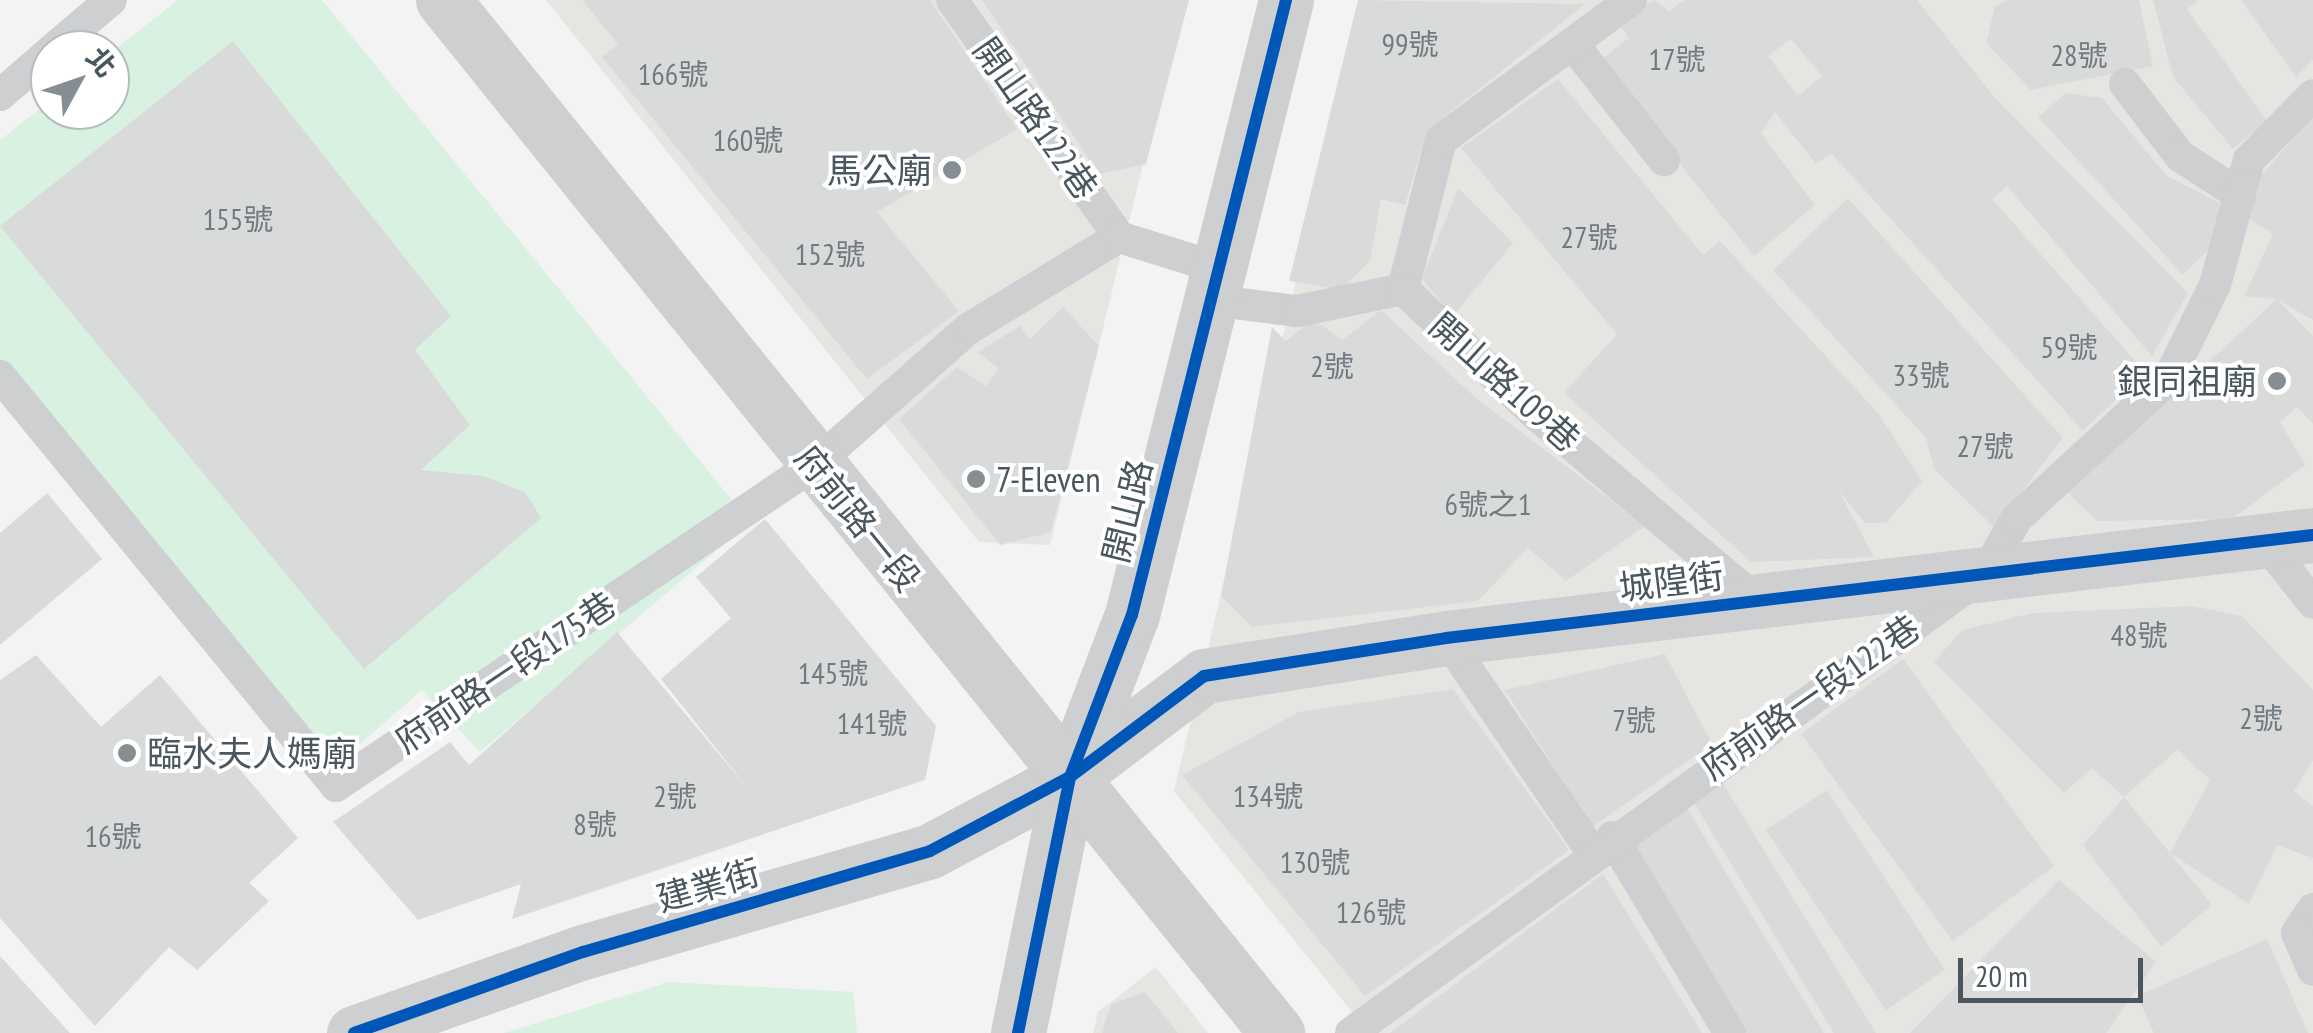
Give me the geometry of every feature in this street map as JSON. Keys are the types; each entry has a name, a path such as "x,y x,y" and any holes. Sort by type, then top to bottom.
{"street":[{"name":"府前路一段","path":"443,0 1277,1033"},
{"name":"開山路","path":"1018,1033 1070,777 1132,615 1286,0"},
{"name":"城隍街","path":"1070,777 1204,676 1446,638 2288,538"},
{"name":"建業街","path":"354,1033 583,952 930,851 1070,777"}],"lane":[{"path":"76,30 111,0"},
{"name":"開山路122巷","path":"952,0 1120,236 1214,284"},
{"path":"1403,289 1442,140 1575,47 1632,0"},
{"path":"1575,47 1664,160"},
{"path":"0,95 30,69"},
{"path":"2125,84 2180,156 2240,195"},
{"name":"府前路一段122巷","path":"1351,1033 1602,845 1986,574 2017,518 2169,378 2215,285 2249,160 2313,95"},
{"name":"開山路122巷","path":"815,464 968,329 1120,236"},
{"name":"開山路109巷","path":"1214,284 1297,311 1403,289 1534,413 1758,601"},
{"name":"府前路一段175巷","path":"0,376 336,786 815,464"},
{"path":"2288,538 2313,603"},
{"path":"1446,638 1602,845 1730,1033"},
{"path":"2313,908 2297,932 2313,970"}],"shaded area":[{"path":"546,0 1183,0 1050,545 979,542"},
{"path":"1363,0 2313,0 2313,1033 1369,1033 1174,791"},
{"path":"1156,967 1208,1033 1093,1033 1098,1012"}],"green space":[{"path":"178,0 322,0 750,522 480,752 422,690 328,772 0,376 0,140 30,117 30,130 130,130 130,37"},
{"path":"669,982 853,992 857,1033 504,1033"}],"building":[{"path":"582,0 930,0 1017,129 877,212 959,311 867,379 602,57 618,44"},
{"path":"982,0 1189,0 1146,164 1099,174"},
{"path":"1358,0 1585,4 1427,131 1405,205 1381,199 1370,261 1341,290 1289,281"},
{"path":"1654,0 1669,11 1684,0 1917,0 1995,98 2188,293 2152,356 2007,186 1992,199 2145,372 2083,431 1831,153 1816,164 1775,112 1761,133 1815,205 1754,256 1598,62 1629,38 1620,25","holes":["1791,39 1822,76 1798,96 1768,56"]},
{"path":"2009,0 2139,0 2153,66 2031,90 1986,43 1995,6"},
{"path":"2153,0 2198,0 2187,9 2267,121 2233,149 2173,77"},
{"path":"2241,0 2313,0 2313,60 2296,77"},
{"path":"233,41 451,316 415,350 470,425 421,470 483,476 525,492 541,518 364,669 0,226 121,130 130,130 130,123"},
{"path":"1558,79 1703,255 1720,241 1878,413 1922,481 1886,523 1865,523 1839,491 1874,557 1751,562 1564,393 1617,334 1461,148"},
{"path":"2066,93 2102,98 2167,176 2220,203 2214,244 2183,275 2038,117"},
{"path":"2313,115 2313,320 2277,299 2244,296 2273,234 2249,218 2260,177"},
{"path":"1458,188 1513,243 1453,316 1422,279"},
{"path":"1848,198 2063,438 1994,527 1934,469 1926,438 1773,270"},
{"path":"2277,299 2313,336 2313,424 2297,407 2280,422 2305,465 2232,519 2097,521 2067,492"},
{"path":"1063,307 1099,346 1051,532 1000,545 899,419 957,367 986,386 999,369 978,352 1020,326 1030,339"},
{"path":"1381,310 1476,398 1645,526 1566,581 1528,548 1478,601 1252,627 1221,596 1272,327 1286,341 1313,319 1342,340"},
{"path":"47,493 102,559 0,645 0,533"},
{"path":"765,519 936,726 925,780 512,919 521,884 418,920 333,822 450,742 469,765 617,632 749,790 661,679 731,618 696,577"},
{"path":"2192,606 2242,616 2313,690 2313,760 2294,791 2313,806 2313,858 2277,845 2249,904 2170,853 2210,780 2177,750 2124,797 2092,768 2064,793 1934,662 1962,630 2033,613"},
{"path":"1665,654 1712,744 1592,827 1505,690"},
{"name":"臨水夫人媽廟","path":"36,655 101,727 160,675 298,838 249,883 269,901 197,970 169,947 95,1026 0,918 0,680"},
{"path":"1903,659 2054,866 1953,941 1801,734"},
{"path":"1453,689 1569,850 1365,996 1182,775 1299,712"},
{"path":"1719,777 1876,1033 1834,1033 1689,795"},
{"path":"1827,790 1945,970 1886,1010 1766,830"},
{"path":"2124,797 2212,905 2161,947 2083,845"},
{"path":"1683,801 1824,1033 1730,1033 1614,842"},
{"path":"1603,874 1702,1033 1390,1033 1546,916"},
{"path":"2059,880 2156,962 2106,1033 1910,1033"},
{"path":"2267,939 2308,1033 2154,1033 2137,996"},
{"path":"0,956 70,1033 0,1033"},
{"path":"1145,992 1178,1033 1102,1033 1111,1004"}],"cycle path":[{"path":"1018,1033 1070,777 1132,615 1286,0"},
{"path":"354,1033 583,952 930,851 1070,777 1204,676 1446,638 2313,535"}],"place":[{"name":"馬公廟","path":"952,170"},
{"name":"銀同祖廟","path":"2277,381"},
{"name":"7-Eleven","path":"976,479"},
{"name":"臨水夫人媽廟","path":"127,753"}]}
